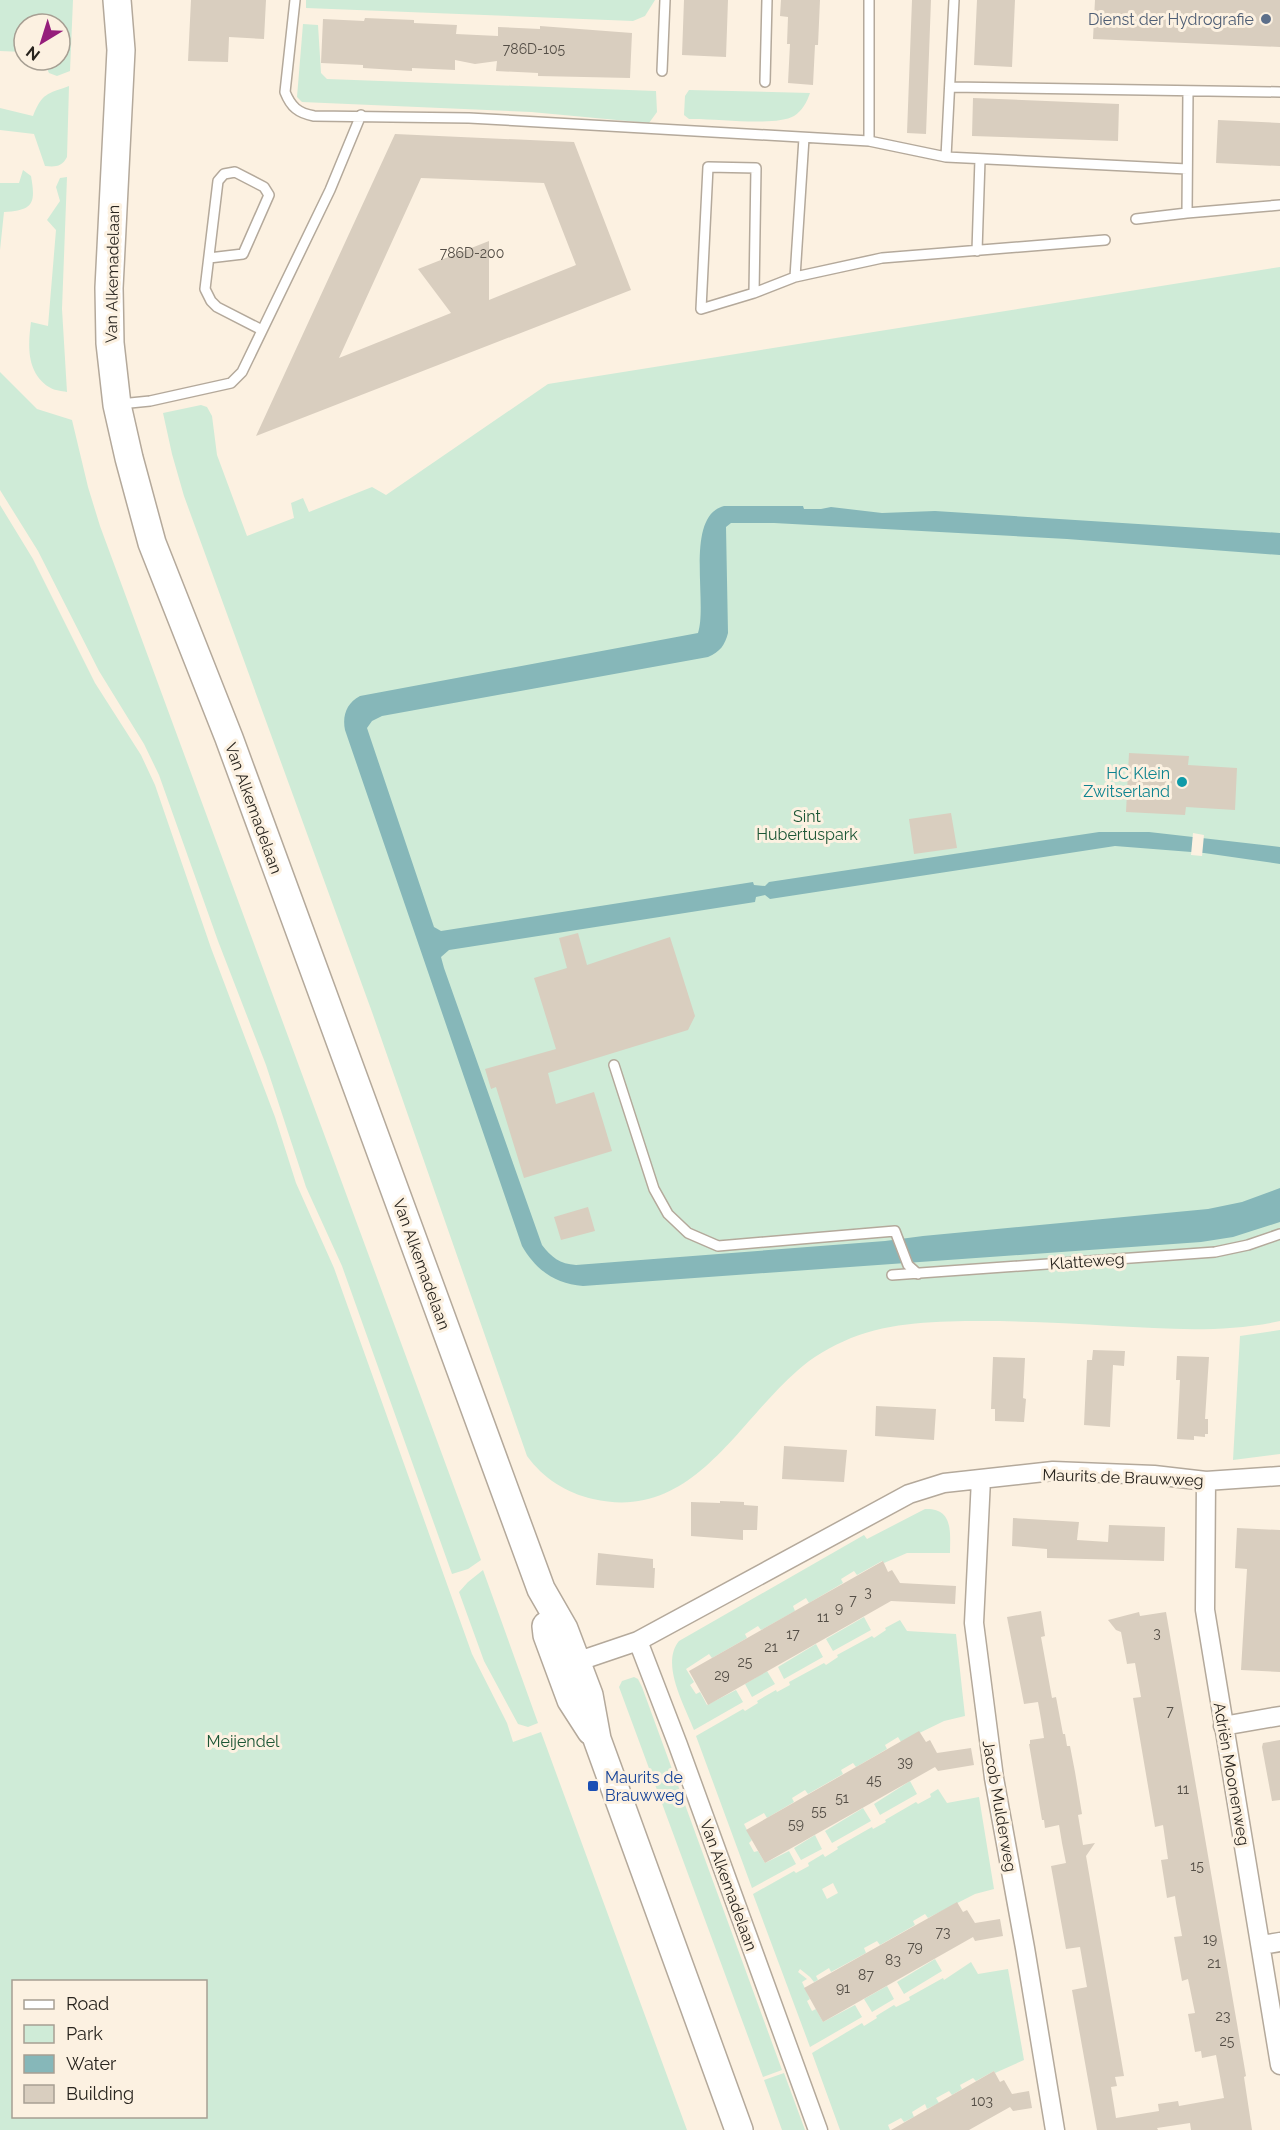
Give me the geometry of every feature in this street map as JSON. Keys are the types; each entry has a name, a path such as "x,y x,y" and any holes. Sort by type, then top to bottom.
{"main road":[{"name":"Van Alkemadelaan","path":"117,0 121,50 109,288 111,353 117,405 152,543 229,738 541,1589 564,1629 589,1695 597,1739 739,2130"},
{"name":"Van Alkemadelaan","path":"541,1589 547,1635 561,1675 571,1700 597,1739"}],"street":[{"name":"Maurits de Brauwweg","path":"576,1662 638,1641 909,1494 944,1483 1053,1471 1154,1475 1206,1481 1280,1476"},
{"name":"Jacob Mulderweg","path":"981,1479 974,1623 994,1779 1055,2130"},
{"name":"Adriën Moonenweg","path":"1206,1481 1205,1610 1280,2065"},
{"name":"Van Alkemadelaan","path":"638,1641 818,2130"},
{"path":"1223,1726 1280,1716"},
{"path":"1261,1945 1280,1941"}],"lane":[{"path":"295,0 285,92 290,104 302,113 314,116 470,118 869,141 946,157 1187,169"},
{"path":"662,71 665,0"},
{"path":"765,82 767,0"},
{"path":"869,0 869,141"},
{"path":"946,157 954,0"},
{"path":"950,87 1280,92"},
{"path":"1187,213 1188,91"},
{"path":"117,405 150,401 231,383 242,372 330,190 361,115"},
{"path":"795,277 804,138"},
{"path":"977,251 980,159"},
{"path":"754,293 756,168 708,167 701,309 754,293 795,277 882,258 1105,240"},
{"path":"209,258 243,254 269,195 264,186 235,172 224,174 218,181 205,290 217,307 262,330"},
{"path":"1136,219 1280,205"},
{"path":"614,1065 654,1189 668,1214 688,1233 718,1246 895,1231 908,1265 918,1274"},
{"name":"Klatteweg","path":"892,1275 1215,1252 1248,1245 1280,1234"}],"green space":[{"path":"0,0 73,0 72,24 72,12 12,12 12,52 0,51"},
{"path":"306,0 655,0 645,16 633,21 306,8"},
{"path":"303,24 318,25 321,73 327,79 656,91 657,112 649,123 531,112 302,102 297,97"},
{"path":"49,72 67,72 57,76"},
{"path":"69,86 67,157 58,166 45,166 34,134 0,130 0,108 33,116 46,95"},
{"path":"689,90 810,93 804,106 794,116 773,121 744,121 689,119 684,115 685,96"},
{"path":"23,170 31,176 32,199 27,207 4,212 0,250 0,183 19,183"},
{"path":"67,177 62,309 67,392 51,388 36,374 30,358 29,340 31,322 48,326 56,230 47,220 60,201 56,187 60,178"},
{"name":"Sint Hubertuspark","path":"1280,267 1280,1321 1218,1329 981,1321 932,1322 882,1329 844,1341 809,1361 774,1393 708,1464 684,1483 658,1496 627,1502 593,1499 564,1489 540,1471 527,1456 372,1012 184,496 163,413 201,405 207,407 212,416 217,455 247,536 294,518 291,503 303,498 309,512 372,487 386,495 548,384"},
{"path":"0,372 37,409 72,420 100,526 481,1560 468,1569 452,1574 342,1266 306,1187 266,1065 218,941 159,775 144,744 99,671 38,551 0,490"},
{"name":"Meijendel","path":"0,505 33,559 95,683 141,755 155,785 211,948 275,1117 296,1183 334,1268 472,1654 507,1723 513,1742 541,1732 687,2130 0,2130"},
{"path":"1280,1330 1280,1454 1233,1460 1240,1336"},
{"path":"925,1509 934,1510 946,1517 950,1530 950,1553 907,1553 884,1563 882,1561 857,1575 854,1571 841,1579 843,1583 809,1603 806,1598 793,1606 795,1611 761,1630 758,1626 745,1634 747,1638 712,1658 709,1654 686,1669 694,1682 690,1685 696,1694 700,1692 707,1705 736,1690 743,1702 694,1730 673,1673 674,1650 679,1641 864,1535 867,1539"},
{"path":"483,1570 538,1723 528,1727 518,1724 484,1661 459,1592"},
{"path":"864,1617 871,1630 833,1651 826,1639"},
{"path":"900,1620 907,1631 956,1634 965,1716 944,1721 901,1742 898,1737 885,1745 887,1749 856,1767 853,1763 841,1770 843,1774 808,1794 805,1790 792,1798 794,1802 767,1818 764,1813 744,1824 752,1840 749,1843 754,1852 758,1851 765,1863 789,1851 796,1864 752,1888 696,1736 743,1709 745,1711 776,1690 777,1692 790,1685 789,1682 824,1663 826,1665 838,1657 837,1655 872,1636 874,1638 886,1630 885,1628"},
{"path":"816,1644 823,1657 784,1679 778,1667"},
{"path":"767,1671 775,1684 752,1697 745,1684"},
{"path":"634,1677 638,1679 642,1687 782,2070 763,2077 619,1687 622,1681"},
{"path":"910,1781 917,1794 880,1815 874,1804"},
{"path":"938,1789 947,1803 979,1797 994,1889 975,1894 928,1918 925,1914 913,1921 915,1925 880,1945 877,1941 864,1948 866,1953 831,1972 829,1968 816,1976 818,1980 814,1982 800,1969 798,1972 807,1979 802,1982 810,1999 807,2001 812,2011 816,2009 823,2022 855,2005 862,2017 810,2047 753,1894 794,1871 796,1873 809,1866 808,1863 823,1854 825,1857 838,1849 837,1847 872,1827 873,1829 886,1822 885,1820 916,1802 918,1804 931,1797 930,1794","holes":["833,1883 838,1893 827,1899 822,1889"]},
{"path":"863,1808 871,1821 832,1843 825,1831"},
{"path":"815,1835 822,1849 801,1860 794,1848"},
{"path":"935,1959 942,1971 904,1994 897,1982"},
{"path":"971,1962 978,1974 1008,1969 1024,2060 995,2073 994,2071 976,2081 973,2078 960,2085 962,2089 952,2095 949,2091 936,2098 939,2103 927,2109 925,2104 912,2112 914,2117 904,2122 901,2118 888,2125 890,2130 840,2130 812,2053 862,2023 864,2026 894,2005 896,2007 910,2000 909,1997 943,1978 944,1980"},
{"path":"887,1986 894,1999 872,2012 864,1999"},
{"path":"784,2073 805,2130 782,2130 764,2080"}],"water":[{"path":"724,506 803,506 804,509 831,507 882,513 935,511 1280,533 1280,555 1067,539 774,523 731,523 726,527 728,633 716,653 708,657 382,716 372,721 367,728 434,927 441,931 753,882 754,885 765,886 769,882 1099,832 1149,832 1280,847 1280,864 1204,853 1115,846 770,899 765,895 756,897 755,902 449,950 441,957 444,968 542,1245 556,1259 576,1265 885,1241 1208,1209 1242,1202 1280,1188 1280,1222 1233,1237 1201,1242 583,1286 555,1279 540,1269 527,1255 345,730 345,714 352,702 360,696 698,633 701,602 701,543 704,526 712,513"}],"pier":[{"path":"1193,833 1204,835 1202,856 1191,855"}],"building":[{"path":"191,0 266,0 264,39 229,37 228,62 188,61"},
{"path":"684,0 728,0 726,57 682,55"},
{"path":"781,0 820,0 813,85 788,83 790,44 787,44 788,17 780,16"},
{"path":"912,0 931,0 926,134 907,133"},
{"path":"977,0 1015,0 1012,67 974,65"},
{"path":"1095,0 1280,0 1280,47 1093,39"},
{"path":"365,18 457,25 456,34 498,36 498,27 540,29 540,26 632,33 630,78 538,76 538,73 496,71 497,61 475,64 455,60 455,70 412,68 412,71 321,63 323,19 364,21"},
{"path":"973,98 1119,104 1118,141 972,136"},
{"path":"1218,120 1280,123 1280,166 1216,163"},
{"path":"395,134 574,142 631,290 256,436","holes":["421,178 544,183 576,265 489,300 489,241 418,269 451,313 339,358"]},
{"name":"HC Klein Zwitserland","path":"1129,753 1189,756 1188,765 1237,768 1235,810 1186,807 1185,815 1126,812"},
{"path":"951,813 957,848 914,854 909,819"},
{"path":"578,933 587,965 670,937 695,1016 688,1030 548,1073 556,1104 594,1092 612,1151 524,1178 496,1087 491,1089 485,1069 556,1049 534,978 567,968 559,938"},
{"path":"588,1207 595,1231 561,1240 554,1217"},
{"path":"1093,1350 1125,1351 1124,1366 1113,1365 1110,1427 1084,1425 1087,1360 1092,1360"},
{"path":"1177,1356 1209,1357 1205,1419 1208,1419 1208,1434 1205,1434 1205,1437 1194,1436 1194,1440 1177,1439 1180,1380 1176,1380"},
{"path":"993,1357 1025,1358 1024,1422 995,1421 995,1409 991,1409"},
{"path":"876,1406 936,1409 934,1440 875,1436"},
{"path":"784,1446 847,1450 844,1482 782,1479"},
{"path":"720,1501 744,1502 744,1505 758,1506 757,1530 743,1530 743,1540 691,1536 691,1502 720,1503"},
{"path":"1013,1518 1079,1522 1077,1540 1108,1542 1109,1525 1165,1527 1164,1561 1047,1558 1047,1549 1012,1546"},
{"path":"1237,1528 1280,1530 1280,1672 1241,1670 1247,1569 1235,1568"},
{"path":"598,1553 653,1559 654,1588 596,1585"},
{"path":"883,1561 888,1572 892,1570 900,1583 956,1586 955,1604 891,1601 708,1705 689,1671"},
{"path":"1041,1611 1045,1636 1041,1637 1052,1698 1056,1697 1063,1734 1065,1734 1067,1746 1070,1746 1075,1772 1082,1814 1078,1815 1083,1845 1095,1843 1086,1856 1124,2076 1115,2077 1117,2086 1111,2087 1116,2118 1159,2111 1158,2104 1178,2101 1179,2106 1224,2098 1216,2055 1202,2058 1201,2051 1195,2052 1188,2014 1195,2013 1188,1979 1182,1981 1174,1937 1182,1936 1175,1896 1167,1898 1161,1860 1168,1859 1163,1825 1155,1827 1133,1698 1141,1697 1135,1663 1127,1664 1121,1632 1116,1630 1108,1620 1139,1612 1140,1616 1166,1612 1246,2076 1244,2077 1252,2130 1191,2130 1190,2123 1157,2128 1158,2130 1097,2130 1072,1990 1087,1987 1080,1947 1066,1949 1051,1866 1066,1863 1059,1825 1045,1828 1044,1820 1042,1820 1029,1744 1030,1740 1044,1738 1041,1719 1038,1702 1024,1704 1007,1617"},
{"path":"919,1731 926,1742 930,1740 937,1753 971,1748 974,1765 938,1771 935,1767 765,1863 746,1830"},
{"path":"1280,1740 1280,1800 1272,1801 1262,1747 1263,1743"},
{"path":"957,1902 963,1912 967,1910 975,1923 1000,1919 1003,1936 975,1941 973,1937 823,2022 804,1988"},
{"path":"994,2071 1000,2082 1004,2080 1012,2094 1029,2091 1032,2108 1013,2111 1010,2107 969,2130 891,2130"}],"place":[{"name":"Dienst der Hydrografie","path":"1266,19"},
{"name":"HC Klein Zwitserland","path":"1182,782"},
{"name":"Maurits de Brauwweg","path":"593,1786"}]}
